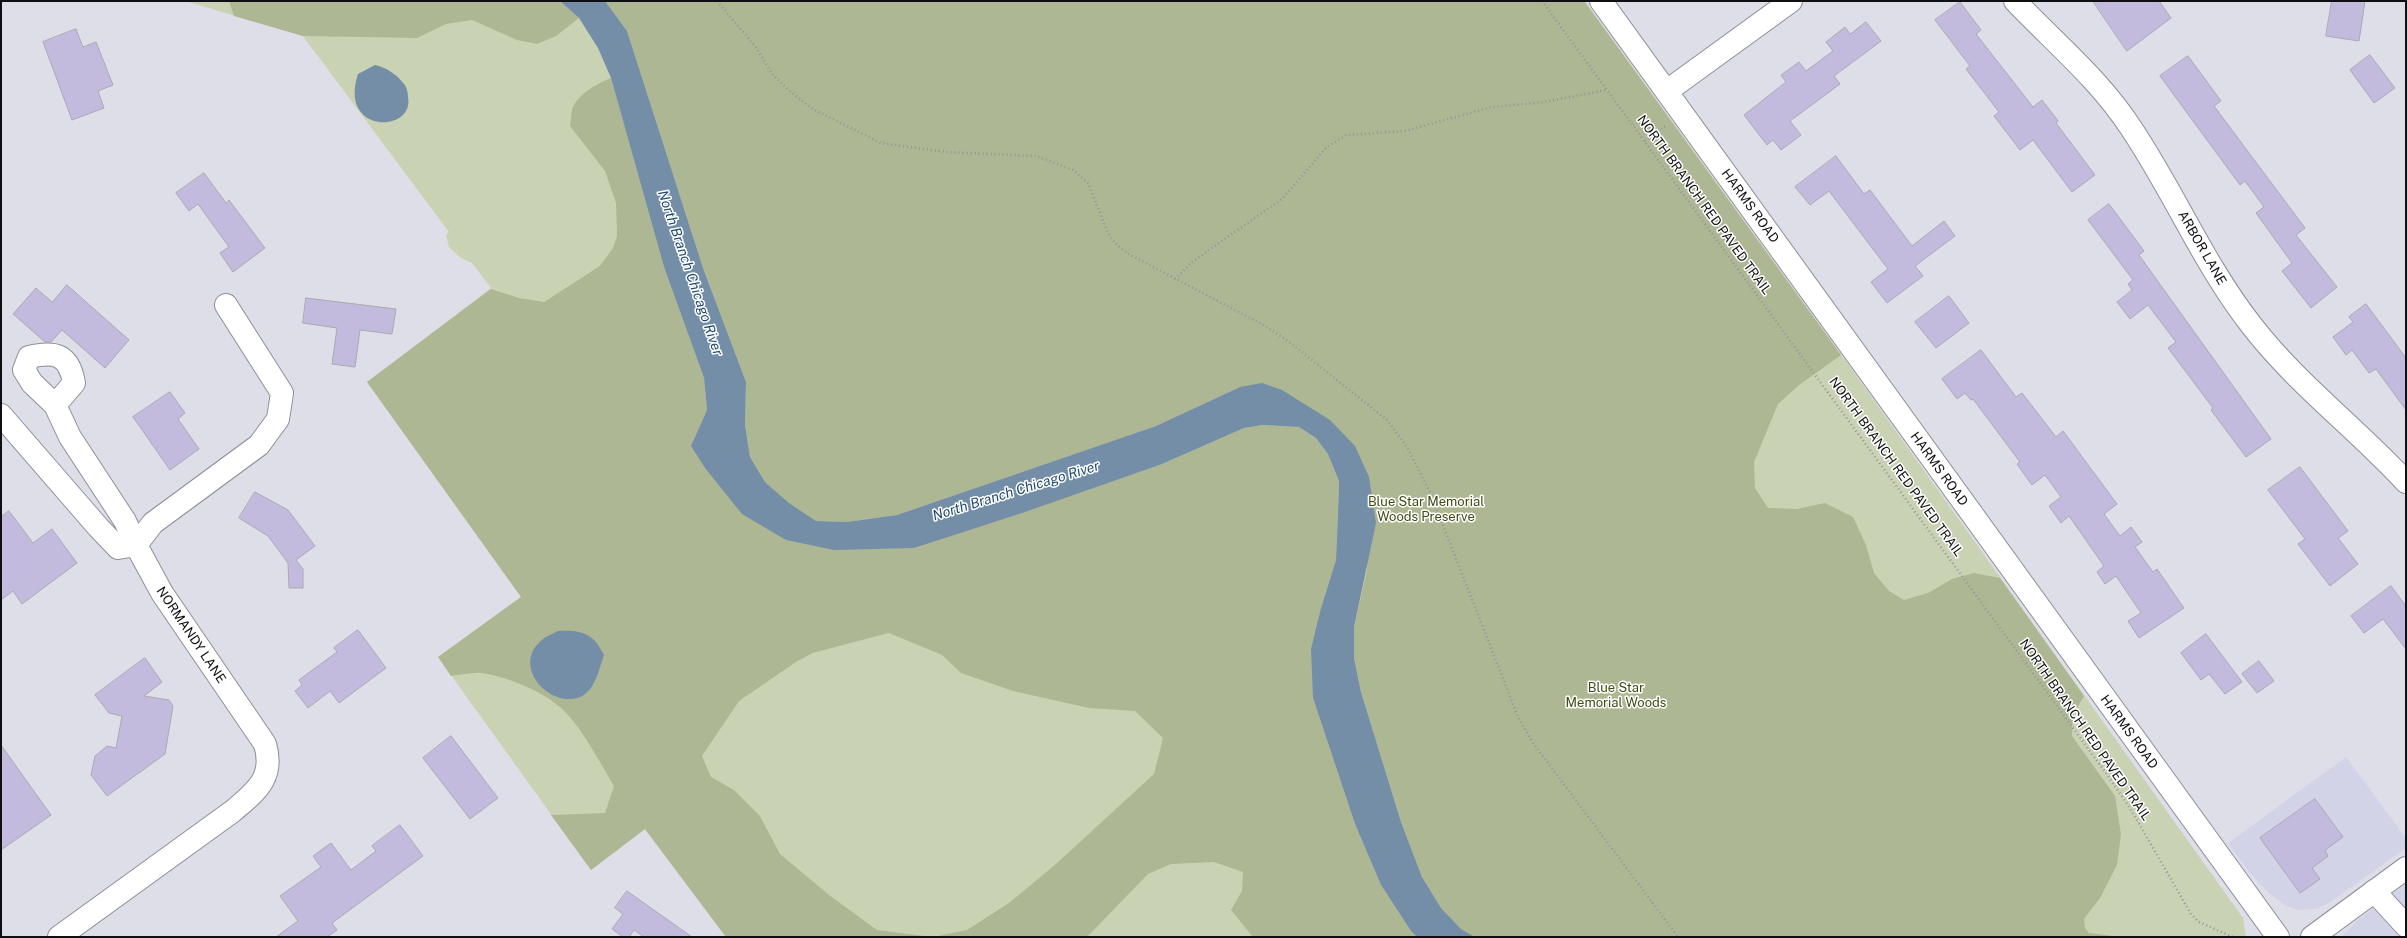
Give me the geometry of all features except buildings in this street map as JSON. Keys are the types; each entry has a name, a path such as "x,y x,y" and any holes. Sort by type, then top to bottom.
{"street":[{"name":"HARMS ROAD","path":"1601,1 2278,937"},
{"path":"1667,91 1791,1"},
{"name":"ARBOR LANE","path":"2015,1 2090,75 2109,97 2139,141 2231,297 2263,340 2298,379 2406,482"},
{"path":"1,415 98,528 118,548 136,545 153,524 259,445 278,419 282,393 226,305"},
{"name":"NORMANDY LANE","path":"55,405 70,437 125,521 162,593 265,744 269,758 268,770 263,782 251,796 233,811 59,937"},
{"path":"2312,937 2406,868"},
{"path":"2374,891 2406,926"}],"path":[{"path":"716,1 755,46 773,75 810,108 880,143 946,152 1036,156 1073,170 1088,183 1108,233 1115,243 1127,253 1176,278 1288,341 1386,420 1407,447 1430,492 1518,717 1533,743 1678,937"},
{"name":"NORTH BRANCH RED PAVED TRAIL","path":"1542,1 2108,776 2137,820 2191,914 2199,922 2233,937"},
{"path":"1176,278 1192,262 1282,199 1326,148 1346,135 1405,131 1492,107 1558,100 1607,90"},
{"path":"1645,141 1672,122"}],"shaded area":[{"path":"2346,757 2406,838 2406,848 2329,903 2316,909 2300,910 2286,906 2270,894 2249,872 2228,843"},
{"path":"2406,883 2406,937 2341,937 2358,920"}],"green space":[{"name":"Blue Star Memorial Woods Preserve","path":"185,1 1585,1 1848,364 2243,918 2246,937 726,937 645,829 591,870 438,657 521,597 367,382 491,288 472,263 461,258 449,247 446,235 449,232 303,36","holes":["648,503 889,633 813,653 796,662"]},
{"path":"229,1 560,1 579,18 556,36 537,44 517,40 472,20 446,24 417,38 303,36 234,16"},
{"name":"Blue Star Memorial Woods","path":"605,1 1584,1 1841,355 1799,385 1778,404 1754,462 1755,488 1768,508 1797,509 1825,503 1853,517 1866,545 1874,573 1889,591 1904,600 1928,593 1952,579 1974,573 2000,578 2084,696 2073,715 2072,736 2115,796 2121,834 2117,865 2100,898 2084,919 2085,928 2089,933 2121,937 1475,937 1461,929 1441,908 1422,877 1401,822 1361,692 1354,658 1354,627 1367,570 1355,446 1240,387 1156,426 897,515 847,522 816,521 789,503 765,482 750,457 745,425 746,382 704,271 627,31"},
{"path":"611,78 664,267 704,378 707,410 695,437 786,540 1162,464 1244,428 1263,425 1299,427 1316,438 1328,454 1339,481 1336,560 1321,608 1313,698 1355,824 1381,885 1411,931 1417,937 1253,937 1231,910 1242,891 1243,872 1214,862 1171,864 1148,874 1087,937 933,937 726,937 645,829 591,870 551,815 605,813 614,786 576,724 551,700 529,688 493,675 470,673 451,676 438,657 521,597 367,382 491,289 519,298 544,302 600,266 613,248 617,236 616,203 605,171 570,126 572,110 578,99 588,90","holes":["889,633 942,655 961,673 1013,691 1089,708 1135,711 1163,738 1154,774 1056,864 1009,903 967,930 933,937 877,930 829,895 780,854 760,816 734,790 711,777 702,756 739,701 796,662 813,653"]}],"water":[{"name":"North Branch Chicago River","path":"560,1 605,1 627,31 704,271 746,382 745,425 750,457 765,482 789,503 816,521 847,522 897,515 1156,426 1240,387 1262,383 1282,390 1330,420 1355,446 1369,477 1376,523 1354,627 1354,658 1361,692 1401,822 1422,877 1441,908 1461,929 1475,937 1417,937 1411,931 1381,885 1355,824 1313,698 1311,649 1321,608 1336,560 1339,481 1328,454 1316,438 1299,427 1263,425 1244,428 1162,464 1022,513 914,548 834,550 786,540 742,514 705,468 691,446 707,410 704,378 664,267 611,78 598,48 579,18"},
{"path":"375,65 388,70 399,78 405,85 407,91 407,109 400,117 390,122 378,122 367,118 358,108 355,94 358,74"},
{"path":"558,631 574,631 586,634 596,642 604,655 593,685 580,697 568,699 557,697 546,691 538,683 532,673 530,662 533,650 544,639"}]}
